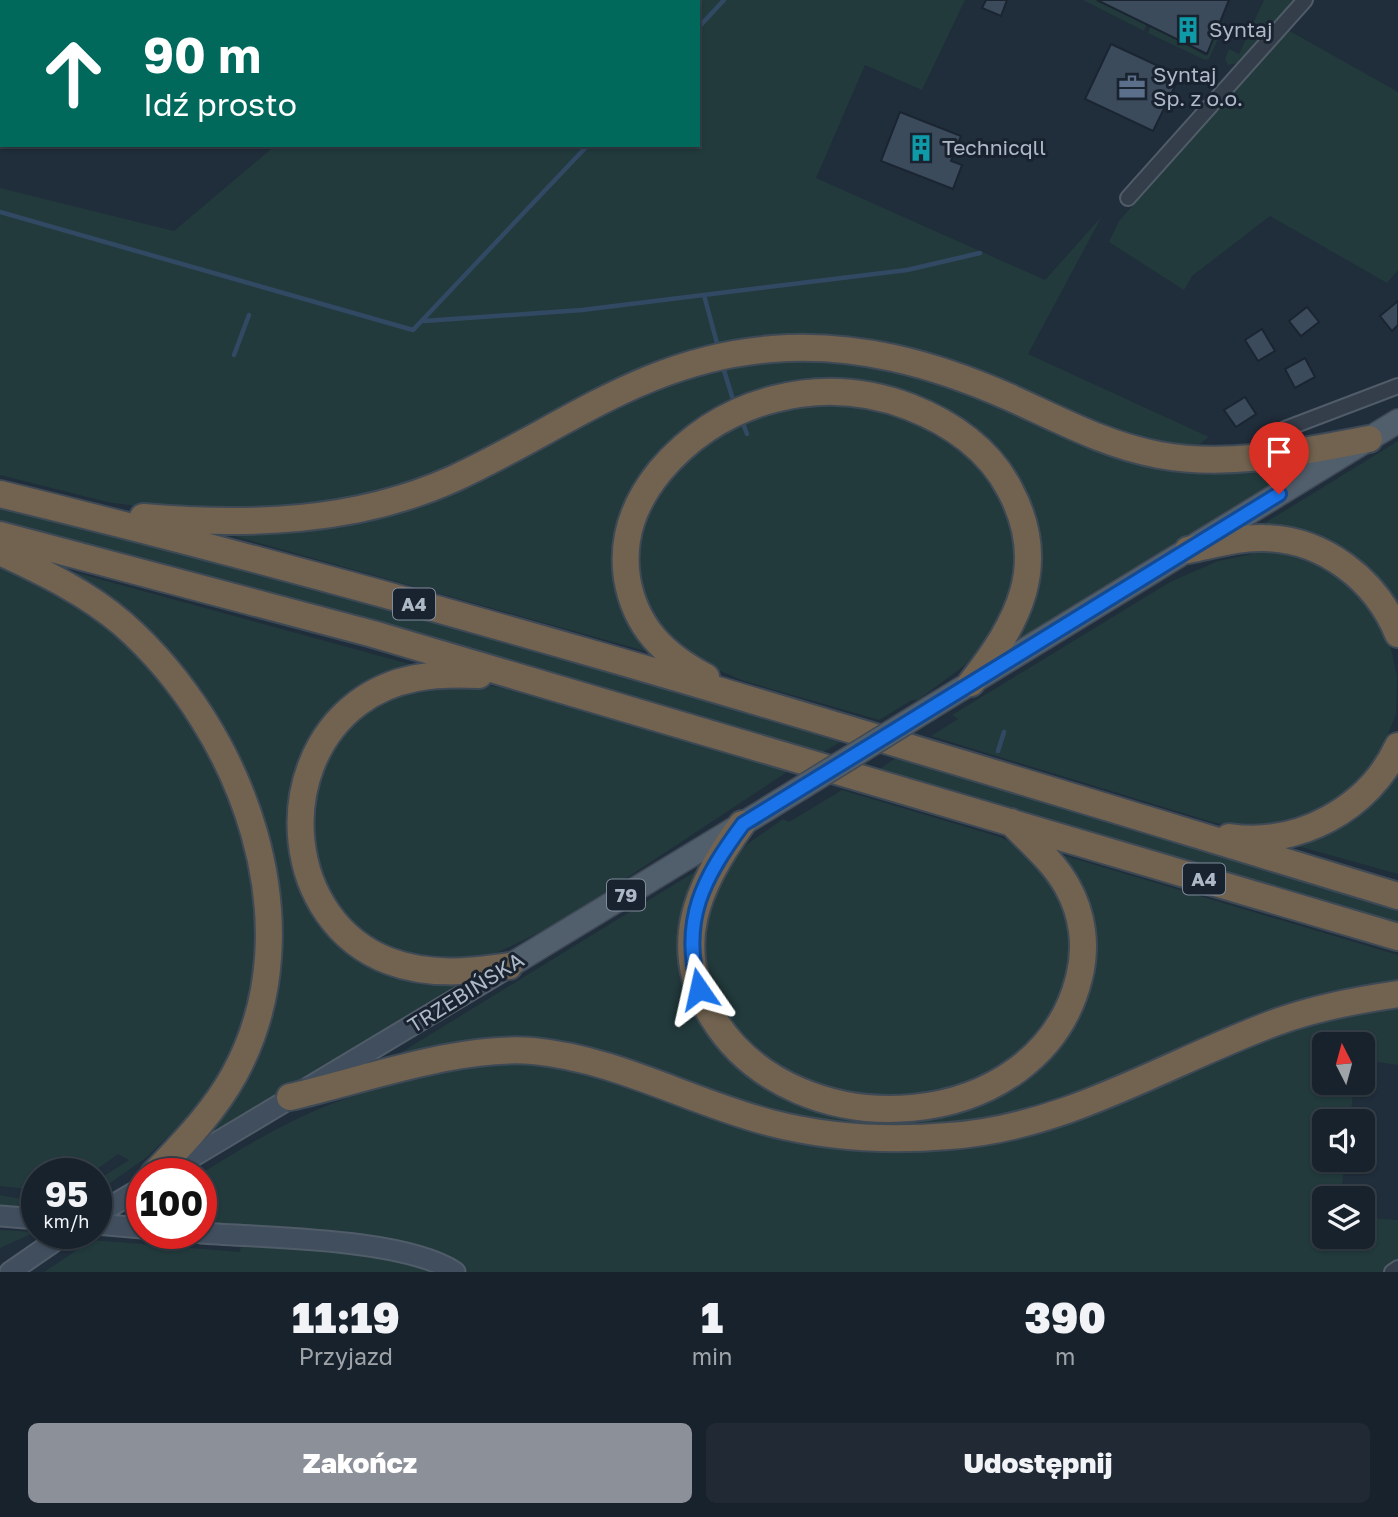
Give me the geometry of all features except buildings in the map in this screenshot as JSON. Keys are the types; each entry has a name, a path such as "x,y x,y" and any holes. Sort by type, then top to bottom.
{"highway":[{"path":"72,511 241,522 317,517 374,505 451,480 647,378 710,358 774,349 862,352 923,364 1006,396 1083,432 1128,448 1184,459 1262,457 1369,439"},
{"path":"754,703 676,660 651,637 636,612 628,587 625,555 628,529 636,506 656,476 680,450 705,430 733,414 769,400 820,391 848,392 879,398 922,412 947,425 991,462 1016,501 1028,548 1025,592 1009,630 971,683"},
{"name":"A4","path":"0,494 314,575 754,703 1398,896"},
{"name":"A4","path":"0,535 257,601 526,678 1398,937"},
{"path":"1188,550 1266,538 1326,553 1366,582 1386,609 1398,634"},
{"path":"0,551 68,585 105,610 150,650 173,676 198,709 221,748 238,787 257,844 268,925 264,985 254,1025 235,1074 222,1096 168,1158"},
{"path":"509,966 450,973 420,970 388,960 354,939 332,917 310,880 302,847 300,807 307,774 322,743 344,716 371,695 403,681 435,674 526,678"},
{"path":"1179,830 1238,838 1299,831 1340,813 1357,801 1379,776 1398,746"},
{"path":"743,824 706,878 692,926 693,968 707,1008 732,1045 784,1085 838,1104 891,1110 941,1103 970,1093 1009,1073 1040,1047 1063,1019 1071,1003 1083,965 1084,947 1074,902 1057,872 1010,821"},
{"path":"290,1097 452,1057 497,1051 532,1051 608,1066 740,1113 802,1130 870,1138 952,1136 1045,1118 1104,1097 1277,1022 1338,1004 1398,994"}],"main road":[{"name":"79","path":"971,683 1398,421"},
{"name":"TRZEBIŃSKA","path":"190,1158 971,683"},
{"path":"0,1216 21,1218"},
{"path":"217,1234 394,1250 428,1258 455,1272"},
{"path":"10,1272 39,1249"},
{"path":"0,1263 36,1251"}],"street":[{"path":"1128,198 1305,0"},
{"path":"1285,429 1398,386"},
{"path":"1392,1272 1398,1268"}],"green space":[{"path":"700,0 965,0 922,90 865,65 816,178 1045,280 1102,216 1028,354 1209,437 1189,452 1156,447 951,365 765,341 458,467 333,506 171,511 107,502 0,475 0,188 174,231 274,147 700,147"},
{"path":"1083,0 1097,0 1147,23 1144,31"},
{"path":"1264,0 1294,0 1239,63 1228,65 1225,59 1229,49 1239,54"},
{"path":"1219,21 1225,23 1209,59 1205,60 1148,33 1151,25 1206,56"},
{"path":"1288,30 1398,92 1398,270 1387,283 1270,216 1192,276 1184,290 1109,242 1119,221"},
{"path":"787,356 912,369 1092,444 1316,457 1011,646 1039,547 962,422 761,392 623,519 652,653 212,530 330,523 661,380"},
{"path":"846,401 919,420 973,455 1002,493 1019,547 1007,616 972,660 918,700 912,700 879,720 744,681 699,662 661,633 636,580 638,535 654,497 693,452 766,410"},
{"path":"1398,441 1398,609 1255,529"},
{"path":"0,502 541,651 844,740 818,755 0,527"},
{"path":"1256,548 1308,557 1359,588 1388,635 1397,676 1396,714 1378,759 1351,792 1294,823 1249,830 1212,822 931,736 958,719 952,715 1170,582 1218,561 1252,554"},
{"path":"0,560 118,631 207,738 243,830 257,889 255,993 215,1091 146,1158 126,1158 118,1154 112,1158 21,1158 21,1188 0,1186"},
{"path":"59,568 424,668 393,675 298,775 331,927 465,981 188,1148 270,996 235,761"},
{"path":"465,681 508,689 790,770 557,924 490,956 435,963 379,948 341,916 310,848 314,779 353,717 397,691"},
{"path":"897,757 1398,906 1398,927 877,771"},
{"path":"1398,769 1398,874 1294,845 1353,816 1376,796"},
{"path":"842,790 1013,843 1053,878 1076,941 1059,1010 1016,1059 945,1094 857,1100 767,1066 711,1003 700,927 725,869 746,845 783,819 789,822"},
{"path":"1049,851 1398,955 1398,988 982,1125 834,1129 614,1062 384,1063 701,868 690,996 817,1106 991,1090 1088,975"},
{"path":"1398,1004 1398,1065 1376,1062 1376,1032 1312,1032 1312,1096 1353,1096 1351,1109 1312,1109 1312,1172 1344,1172 1342,1186 1312,1186 1312,1249 1375,1249 1375,1216 1398,1220 1398,1263 1385,1272 467,1272 461,1267 346,1237 217,1224 217,1164 265,1135 310,1113 382,1088 381,1083 427,1070 522,1057 919,1147 1289,1027"},
{"path":"126,1162 126,1172 112,1182 112,1171"},
{"path":"0,1195 21,1199 21,1207 0,1205"},
{"path":"0,1230 21,1231 21,1239 0,1248"},
{"path":"112,1242 126,1243 126,1249 240,1252 241,1246 337,1252 385,1259 430,1272 44,1272 78,1249 112,1249"}],"waterway":[{"path":"700,26 724,0"},
{"path":"0,212 413,330 586,147"},
{"path":"424,321 582,310 907,270 980,253"},
{"path":"704,295 718,347"},
{"path":"234,355 249,315"},
{"path":"723,367 734,403"},
{"path":"742,421 747,434"},
{"path":"998,751 1004,732"}],"place":[{"name":"Syntaj","path":"1188,30"},
{"name":"Syntaj Sp. z o.o.","path":"1132,87"},
{"name":"Technicqll","path":"921,148"}],"route":[{"path":"699,989 691,947 692,926 698,900 714,863 743,824 1279,494"}]}
